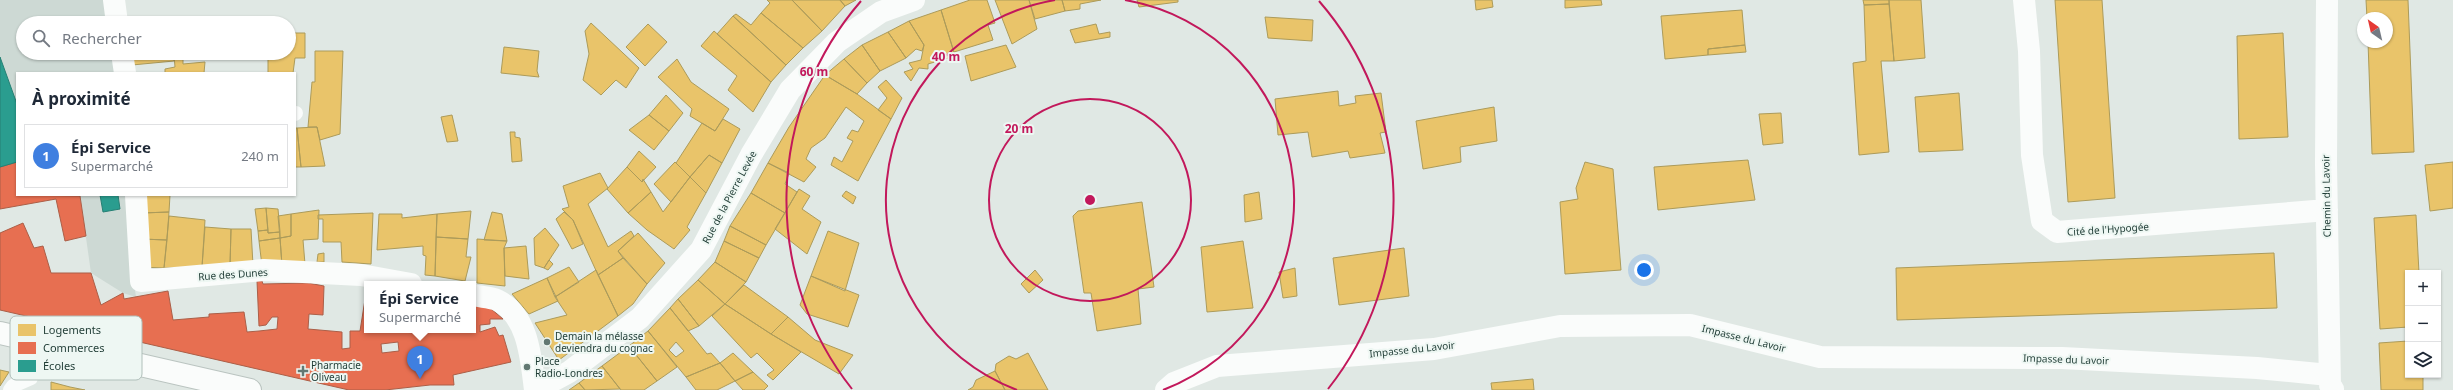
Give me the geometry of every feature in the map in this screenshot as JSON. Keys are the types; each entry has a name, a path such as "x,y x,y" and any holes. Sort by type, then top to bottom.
{"street":[{"path":"114,0 116,16"},
{"name":"Rue de la Pierre Levée","path":"536,390 569,372 640,318 701,250 751,155 790,90 832,47 881,12 914,0"},
{"name":"Cité de l'Hypogée","path":"2024,0 2029,51 2032,155 2042,221 2057,232 2150,226 2327,210"},
{"name":"Chemin du Lavoir","path":"2327,0 2327,210 2330,385"},
{"path":"123,60 125,72"},
{"name":"Rue des Dunes","path":"136,196 141,281 264,270 361,275 394,281"},
{"path":"476,297 496,300 510,309 524,328 536,390"},
{"name":"Impasse du Lavoir","path":"1166,390 1174,383 1217,366 1434,349 1560,326 1690,325 1820,357 2062,358 2257,368 2330,385"},
{"path":"0,333 10,335"},
{"path":"142,365 250,390"}],"lane":[{"path":"10,390 13,386 26,380"}],"shaded area":[{"path":"0,0 105,0 108,16 16,16 16,60 115,60 117,72 16,72 16,162 0,167"},
{"path":"80,196 129,196 130,255 136,297 123,293 91,273"}],"building: Logements":[{"path":"767,0 792,0 822,31 803,48 761,13 770,3"},
{"path":"792,0 840,0 845,6 822,31"},
{"path":"840,0 856,0 845,6"},
{"path":"970,0 987,0 995,23 988,25 993,40 954,52 941,10"},
{"path":"995,0 1029,0 1037,29 1012,44"},
{"path":"1029,0 1062,0 1065,11 1035,19"},
{"path":"1062,0 1101,0 1080,4 1080,9 1065,11"},
{"path":"1137,0 1178,0 1178,2 1139,7"},
{"path":"1475,0 1492,0 1493,7 1476,10"},
{"path":"1565,0 1601,0 1602,5 1565,8"},
{"path":"1863,0 1889,0 1889,4 1864,5"},
{"path":"1889,0 1921,0 1925,58 1894,61"},
{"path":"2055,0 2102,0 2115,198 2068,202"},
{"path":"2366,0 2408,0 2414,152 2372,154 2368,48 2393,48 2393,12 2367,12"},
{"path":"1889,4 1894,61 1881,61 1889,152 1859,155 1853,63 1866,61 1864,5"},
{"path":"941,10 955,56 928,64 928,69 919,68 911,81 904,72 913,69 909,63 921,60 924,45 909,21"},
{"path":"1742,10 1745,45 1708,49 1708,55 1665,59 1661,16"},
{"path":"761,13 803,48 786,65 733,16 736,14 751,25"},
{"path":"733,16 786,65 771,82 717,34"},
{"path":"1265,17 1313,20 1312,41 1268,38"},
{"path":"909,21 924,45 922,51 916,49 906,58 888,32"},
{"path":"591,23 639,68 626,88 616,80 601,95 583,80 589,54 585,31"},
{"path":"648,24 667,42 645,66 626,47"},
{"path":"1096,24 1099,34 1110,32 1110,37 1075,43 1070,30"},
{"path":"714,31 771,82 753,112 728,90 737,76 701,46"},
{"path":"888,32 906,58 880,71 862,45"},
{"path":"296,33 305,33 305,58 296,58"},
{"path":"2283,33 2288,137 2239,139 2237,36"},
{"path":"862,45 880,71 867,83 844,59"},
{"path":"1006,45 1016,67 971,81 965,56"},
{"path":"1745,45 1746,52 1708,55 1708,49"},
{"path":"504,47 539,51 537,71 539,77 501,73"},
{"path":"315,51 343,51 340,134 320,140 317,127 308,127 312,82 315,82"},
{"path":"677,59 691,82 729,109 715,131 690,116 692,109 658,77"},
{"path":"844,59 867,83 857,94 825,75"},
{"path":"131,60 174,61 132,65"},
{"path":"174,60 183,60 183,64 205,62 204,72 165,72 165,69 175,67"},
{"path":"268,60 295,60 293,72 268,72"},
{"path":"825,75 857,94 891,119 858,181 831,165 834,157 842,162 853,141 847,138 852,130 858,132 864,121 846,107 825,138 811,148 806,159 816,167 804,182 768,163 789,127"},
{"path":"886,80 902,98 891,119 878,110 887,98 878,87"},
{"path":"1338,91 1339,106 1356,103 1355,96 1381,93 1386,132 1380,133 1385,153 1350,158 1348,151 1312,157 1308,132 1278,135 1275,99"},
{"path":"1959,93 1963,150 1919,152 1915,97"},
{"path":"666,95 683,113 669,131 649,115"},
{"path":"1494,107 1497,141 1460,147 1461,162 1423,169 1416,121"},
{"path":"1781,113 1783,143 1763,145 1759,114"},
{"path":"452,115 458,141 447,142 441,117"},
{"path":"649,115 669,131 654,150 629,130"},
{"path":"723,119 740,129 722,163 709,155 690,177 676,163 702,123 715,131"},
{"path":"317,127 325,166 301,167 297,128"},
{"path":"296,128 297,128 301,167 296,167"},
{"path":"510,132 515,132 515,137 520,138 522,161 512,162"},
{"path":"639,151 656,167 642,182 627,167"},
{"path":"709,155 722,163 706,193 690,177"},
{"path":"1748,160 1755,200 1658,210 1654,167"},
{"path":"675,162 690,177 671,202 654,184"},
{"path":"1585,162 1613,169 1621,270 1565,274 1560,202 1578,199 1576,188"},
{"path":"2453,162 2453,208 2430,211 2425,165"},
{"path":"768,163 789,173 785,184 797,192 785,213 751,193"},
{"path":"627,167 642,182 643,179 651,192 628,213 607,189"},
{"path":"600,173 608,188 588,204 608,247 631,231 634,236 618,251 623,258 598,275 573,220 562,209 569,207 563,186"},
{"path":"690,177 706,193 687,227 690,230 674,249 647,230 628,213 651,192 663,212"},
{"path":"799,189 810,196 802,209 821,222 807,254 775,229"},
{"path":"846,191 856,197 853,204 842,196"},
{"path":"1259,192 1262,219 1245,222 1244,195"},
{"path":"751,193 785,213 766,245 730,226"},
{"path":"143,196 170,196 169,212 142,213"},
{"path":"1142,202 1154,287 1138,289 1141,324 1097,331 1091,293 1084,293 1073,216 1078,211"},
{"path":"266,208 268,230 258,231 255,209"},
{"path":"266,208 278,209 280,232 268,233"},
{"path":"319,210 318,239 303,240 305,264 282,265 280,238 291,236 291,214"},
{"path":"471,211 468,239 436,237 437,214"},
{"path":"169,212 167,240 141,239 142,213"},
{"path":"492,212 502,214 507,241 484,240"},
{"path":"564,212 573,220 583,244 572,249 556,219"},
{"path":"373,213 371,264 342,262 341,242 323,242 323,219 318,219 318,215"},
{"path":"291,214 291,236 280,238 278,216"},
{"path":"379,214 402,214 402,218 437,214 435,276 425,275 426,256 423,255 423,246 377,250"},
{"path":"2416,215 2419,270 2405,270 2405,327 2380,329 2374,218"},
{"path":"169,216 205,220 202,267 164,268"},
{"path":"730,226 766,245 759,258 724,241"},
{"path":"205,227 231,229 230,266 202,267"},
{"path":"545,228 559,245 544,268 535,265 534,238"},
{"path":"231,229 251,229 253,265 230,266"},
{"path":"268,230 268,233 280,232 280,238 259,241 258,231"},
{"path":"828,231 859,243 845,291 811,276"},
{"path":"638,233 665,263 647,284 618,251"},
{"path":"436,237 468,239 466,257 471,257 465,281 435,276"},
{"path":"280,238 282,265 262,266 259,241"},
{"path":"141,239 167,240 164,268 141,267"},
{"path":"477,239 507,241 504,248 505,286 477,283"},
{"path":"724,241 759,258 746,282 715,262"},
{"path":"1243,241 1253,308 1207,312 1201,247"},
{"path":"526,246 529,279 505,276 504,248"},
{"path":"1404,248 1409,296 1339,305 1333,258"},
{"path":"324,253 324,262 317,262 318,254"},
{"path":"2274,253 2277,308 1897,320 1896,268"},
{"path":"623,258 647,284 633,304 618,316 598,275"},
{"path":"549,260 553,264 548,270 544,268"},
{"path":"715,262 746,282 725,304 698,280"},
{"path":"569,267 579,282 555,297 547,278"},
{"path":"1295,268 1297,296 1283,298 1279,272"},
{"path":"596,270 618,316 559,360 535,323 567,315 555,297"},
{"path":"1035,270 1043,280 1029,293 1021,284"},
{"path":"811,276 859,295 848,327 807,314 800,305"},
{"path":"547,278 558,301 529,314 512,294"},
{"path":"698,280 725,304 699,326 678,299"},
{"path":"744,285 788,317 771,334 725,304"},
{"path":"678,299 699,326 688,331 670,308"},
{"path":"725,304 801,352 773,380 767,375 774,370 757,353 751,358 712,316"},
{"path":"670,308 707,354 711,353 720,363 686,377 648,331","holes":["676,342 684,351 676,357 669,350"]},
{"path":"788,317 815,340 853,355 839,374 771,334"},
{"path":"648,331 677,367 657,381 629,346"},
{"path":"2405,341 2405,378 2423,378 2423,390 2381,390 2379,343"},
{"path":"629,346 657,381 644,390 621,390 602,366"},
{"path":"733,353 753,372 735,381 720,363"},
{"path":"1028,353 1048,390 1005,390 995,371 996,364 1009,356 1016,359"},
{"path":"720,363 735,381 717,390 696,390 686,377"},
{"path":"602,366 620,389 585,390 579,383"},
{"path":"0,370 9,372 0,386"},
{"path":"995,371 1005,390 968,390 973,387 976,380"},
{"path":"753,372 768,386 764,390 743,390 735,381"},
{"path":"1533,379 1534,390 1492,390 1491,383"},
{"path":"51,382 70,387 85,390 51,390"},
{"path":"579,383 585,390 569,390"}],"building: Commerces":[{"path":"16,162 16,196 80,196 86,236 65,241 56,199 0,209 0,167"},
{"path":"23,223 34,248 43,246 51,273 91,273 101,305 123,293 124,299 168,291 173,320 209,317 209,314 244,312 247,332 277,329 278,317 272,317 266,325 259,326 257,281 262,281 263,284 308,283 324,286 323,315 309,314 308,329 342,332 342,349 350,348 350,331 360,331 364,306 364,333 476,333 476,302 490,308 503,319 490,319 490,324 480,325 480,332 495,327 499,336 503,335 511,362 453,375 454,385 430,385 385,390 349,390 142,343 142,316 26,316 0,310 0,233","holes":["398,342 399,351 382,353 381,344"]}],"building: Écoles":[{"path":"0,57 16,101 16,162 0,167"},
{"path":"100,196 118,196 120,209 103,212"}],"place":[{"name":"Demain la mélasse deviendra du cognac","path":"547,342"},
{"name":"Place Radio-Londres","path":"527,367"},
{"name":"Pharmacie Oliveau","path":"303,371"},
{"name":"Épi Service","path":"420,379"}]}
